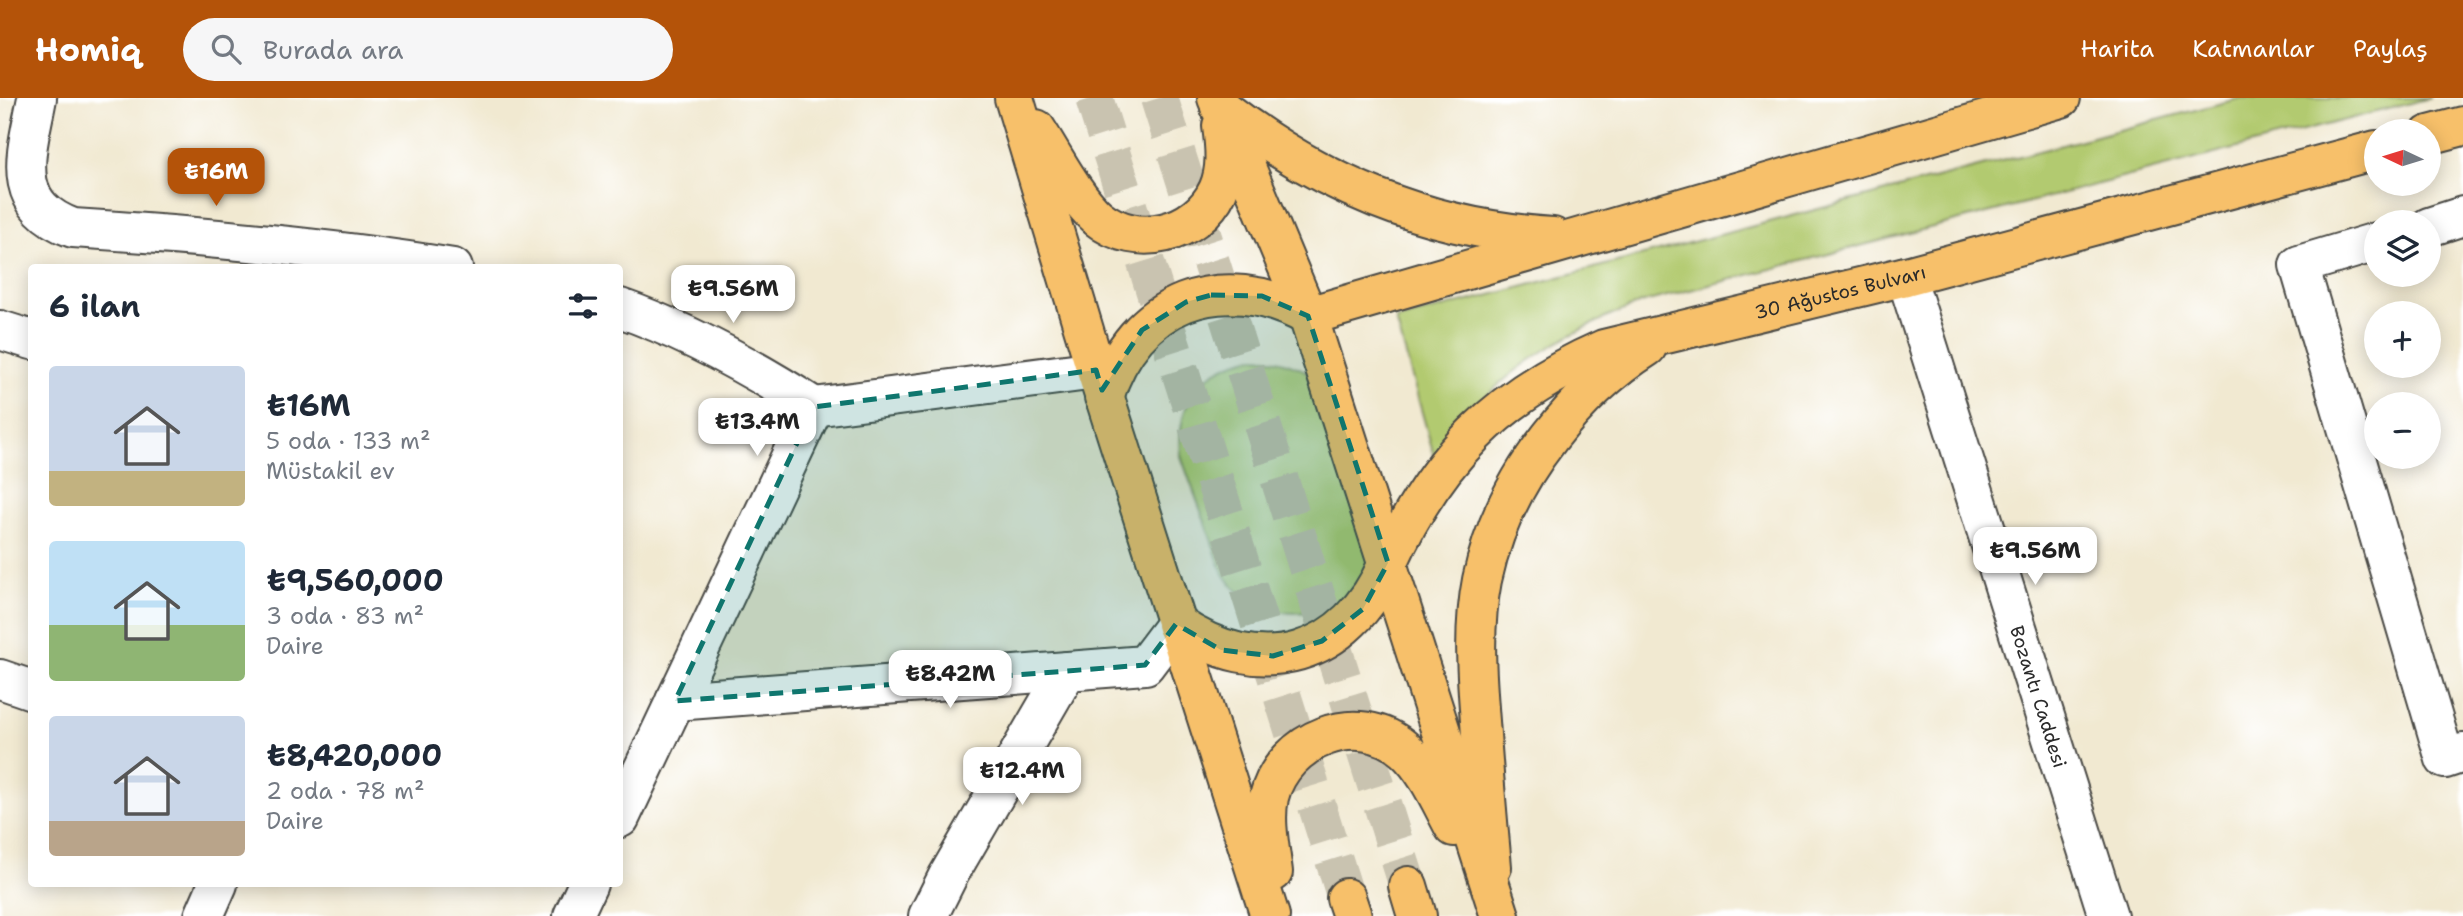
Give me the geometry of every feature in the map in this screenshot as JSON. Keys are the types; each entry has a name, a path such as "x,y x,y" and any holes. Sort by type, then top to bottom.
{"main road":[{"path":"1015,98 1087,206 1100,219 1116,229 1133,234 1152,235 1170,232 1189,223 1205,209 1217,192 1224,172 1219,103"},
{"path":"1015,98 1100,384 1270,916"},
{"path":"1100,384 1112,373 1125,350 1142,330 1163,314 1186,302 1211,295 1236,293 1262,296 1286,304 1308,316 2061,98"},
{"path":"1219,103 1260,138 1304,165 1349,188 1396,207 1483,229 1572,238"},
{"path":"1219,103 1308,316 1497,907"},
{"path":"2441,132 2463,126"},
{"name":"30 Ağustos Bulvarı","path":"1176,624 1221,650 1273,656 1299,651 1345,627 1363,609 1378,587 1405,526 1426,490 1451,457 1479,427 1507,403 1570,364 1604,349 1906,276 2364,152"},
{"path":"1497,907 1476,674 1482,582 1491,545 1504,511 1521,479 1567,415 1598,384 1630,358 1667,335"},
{"path":"1279,916 1267,822 1275,778 1288,760 1304,746 1324,736 1345,731 1365,732 1385,738 1403,748 1418,763 1497,907"}],"street":[{"path":"37,98 25,167 27,183 33,198 44,212 57,222 73,228 313,247 426,264"},
{"path":"2441,222 2463,216"},
{"path":"2364,246 2300,265 2445,759 2463,753"},
{"name":"Bozantı Caddesi","path":"1906,276 2108,916"},
{"path":"623,310 693,338 740,362 814,407 1100,384"},
{"path":"0,330 28,339"},
{"path":"623,812 814,407"},
{"path":"675,701 1145,665 1176,624"},
{"path":"928,916 948,876 1067,671"},
{"path":"0,679 28,689"},
{"path":"204,916 217,887"},
{"path":"573,916 587,887"}],"highlighted area":[{"path":"1211,295 1262,296 1308,316 1388,563 1363,609 1322,641 1273,656 1221,650 1176,624 1145,665 675,701 814,407 1096,370 1102,390 1142,330 1186,302"}],"green space":[{"path":"2241,98 2430,98 1644,302 1596,322 1529,360 1490,393 1435,459 1396,320"},
{"path":"1254,357 1281,361 1307,372 1372,559 1348,594 1317,610 1300,613 1266,608 1237,590 1220,564 1181,456 1183,419 1195,390 1219,370"}],"tunnel":[{"path":"1094,98 1346,898"},
{"path":"1159,98 1408,886"}]}
